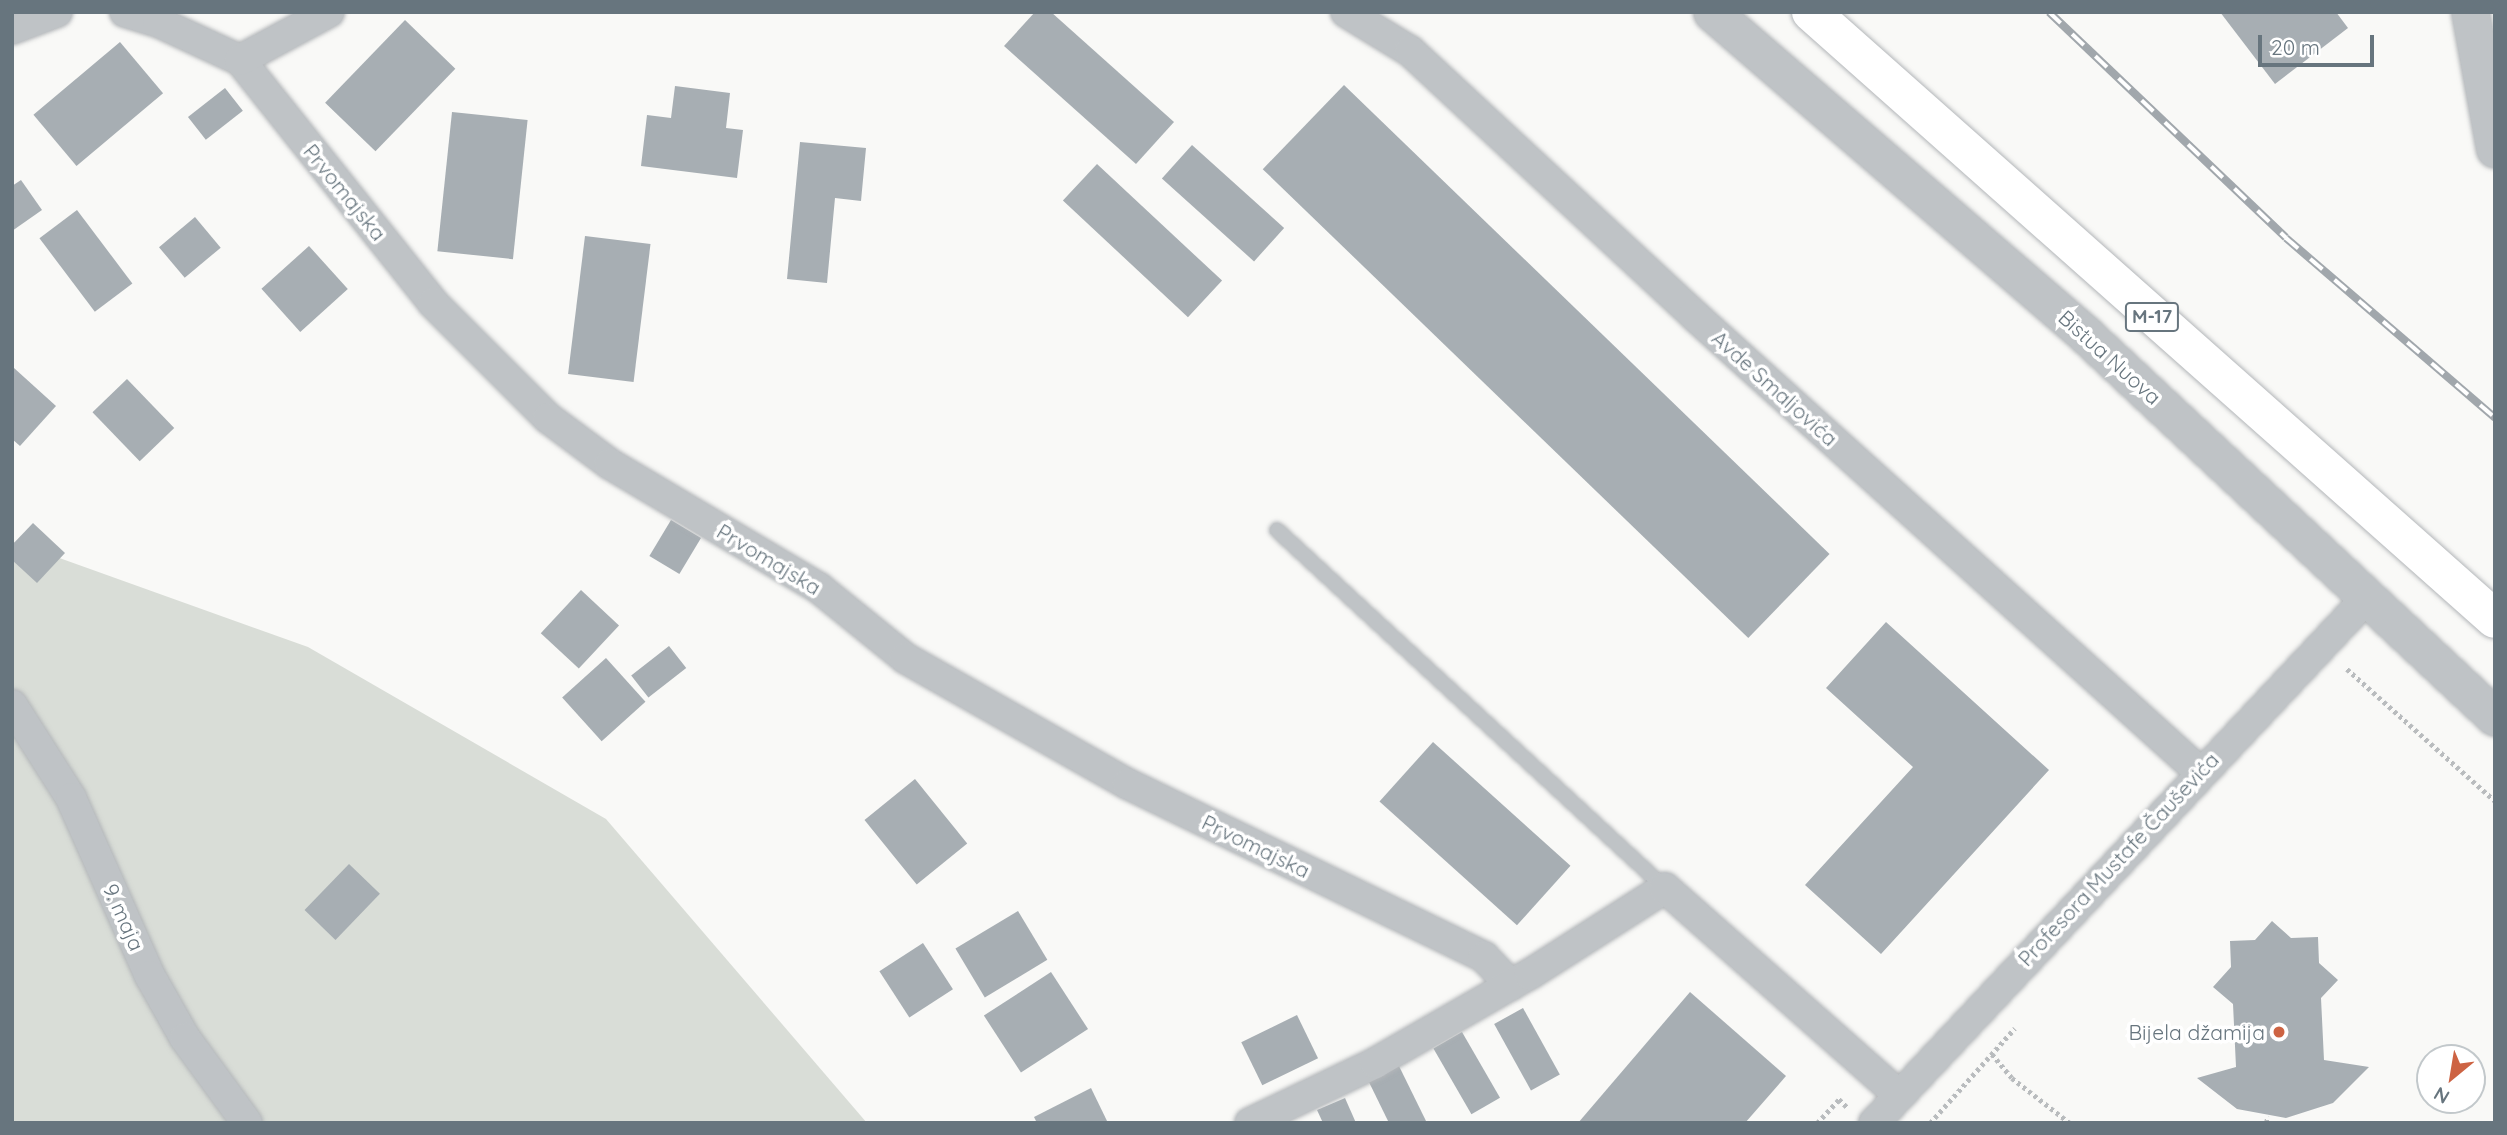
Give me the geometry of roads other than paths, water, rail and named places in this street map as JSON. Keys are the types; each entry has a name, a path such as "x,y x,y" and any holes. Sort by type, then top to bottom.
{"highway":[{"name":"M-17","path":"1811,12 2495,619"}],"street":[{"path":"12,29 57,12"},
{"name":"Prvomajska","path":"125,12 158,22 240,61 433,303 548,418 610,464 819,588 905,658 1128,784 1484,957 1511,985"},
{"path":"240,61 329,12"},
{"name":"Avde Smaljovića","path":"1346,12 1410,51 1694,315 2200,772"},
{"name":"Bistua Nuova","path":"1712,12 2087,336 2235,470 2365,600 2495,717"},
{"path":"2470,12 2493,139"},
{"name":"Profesora Mustafe Čauševića","path":"1874,1123 1898,1094 2200,772 2365,600"},
{"name":"9. maja","path":"12,705 71,798 150,976 179,1028 247,1123"},
{"path":"1250,1123 1375,1062 1511,985 1665,888 1898,1094"}],"lane":[{"path":"1277,530 1665,888"}],"railway":[{"path":"2049,12 2286,238 2495,418"}],"place":[{"name":"Bijela džamija","path":"2279,1032"}]}
